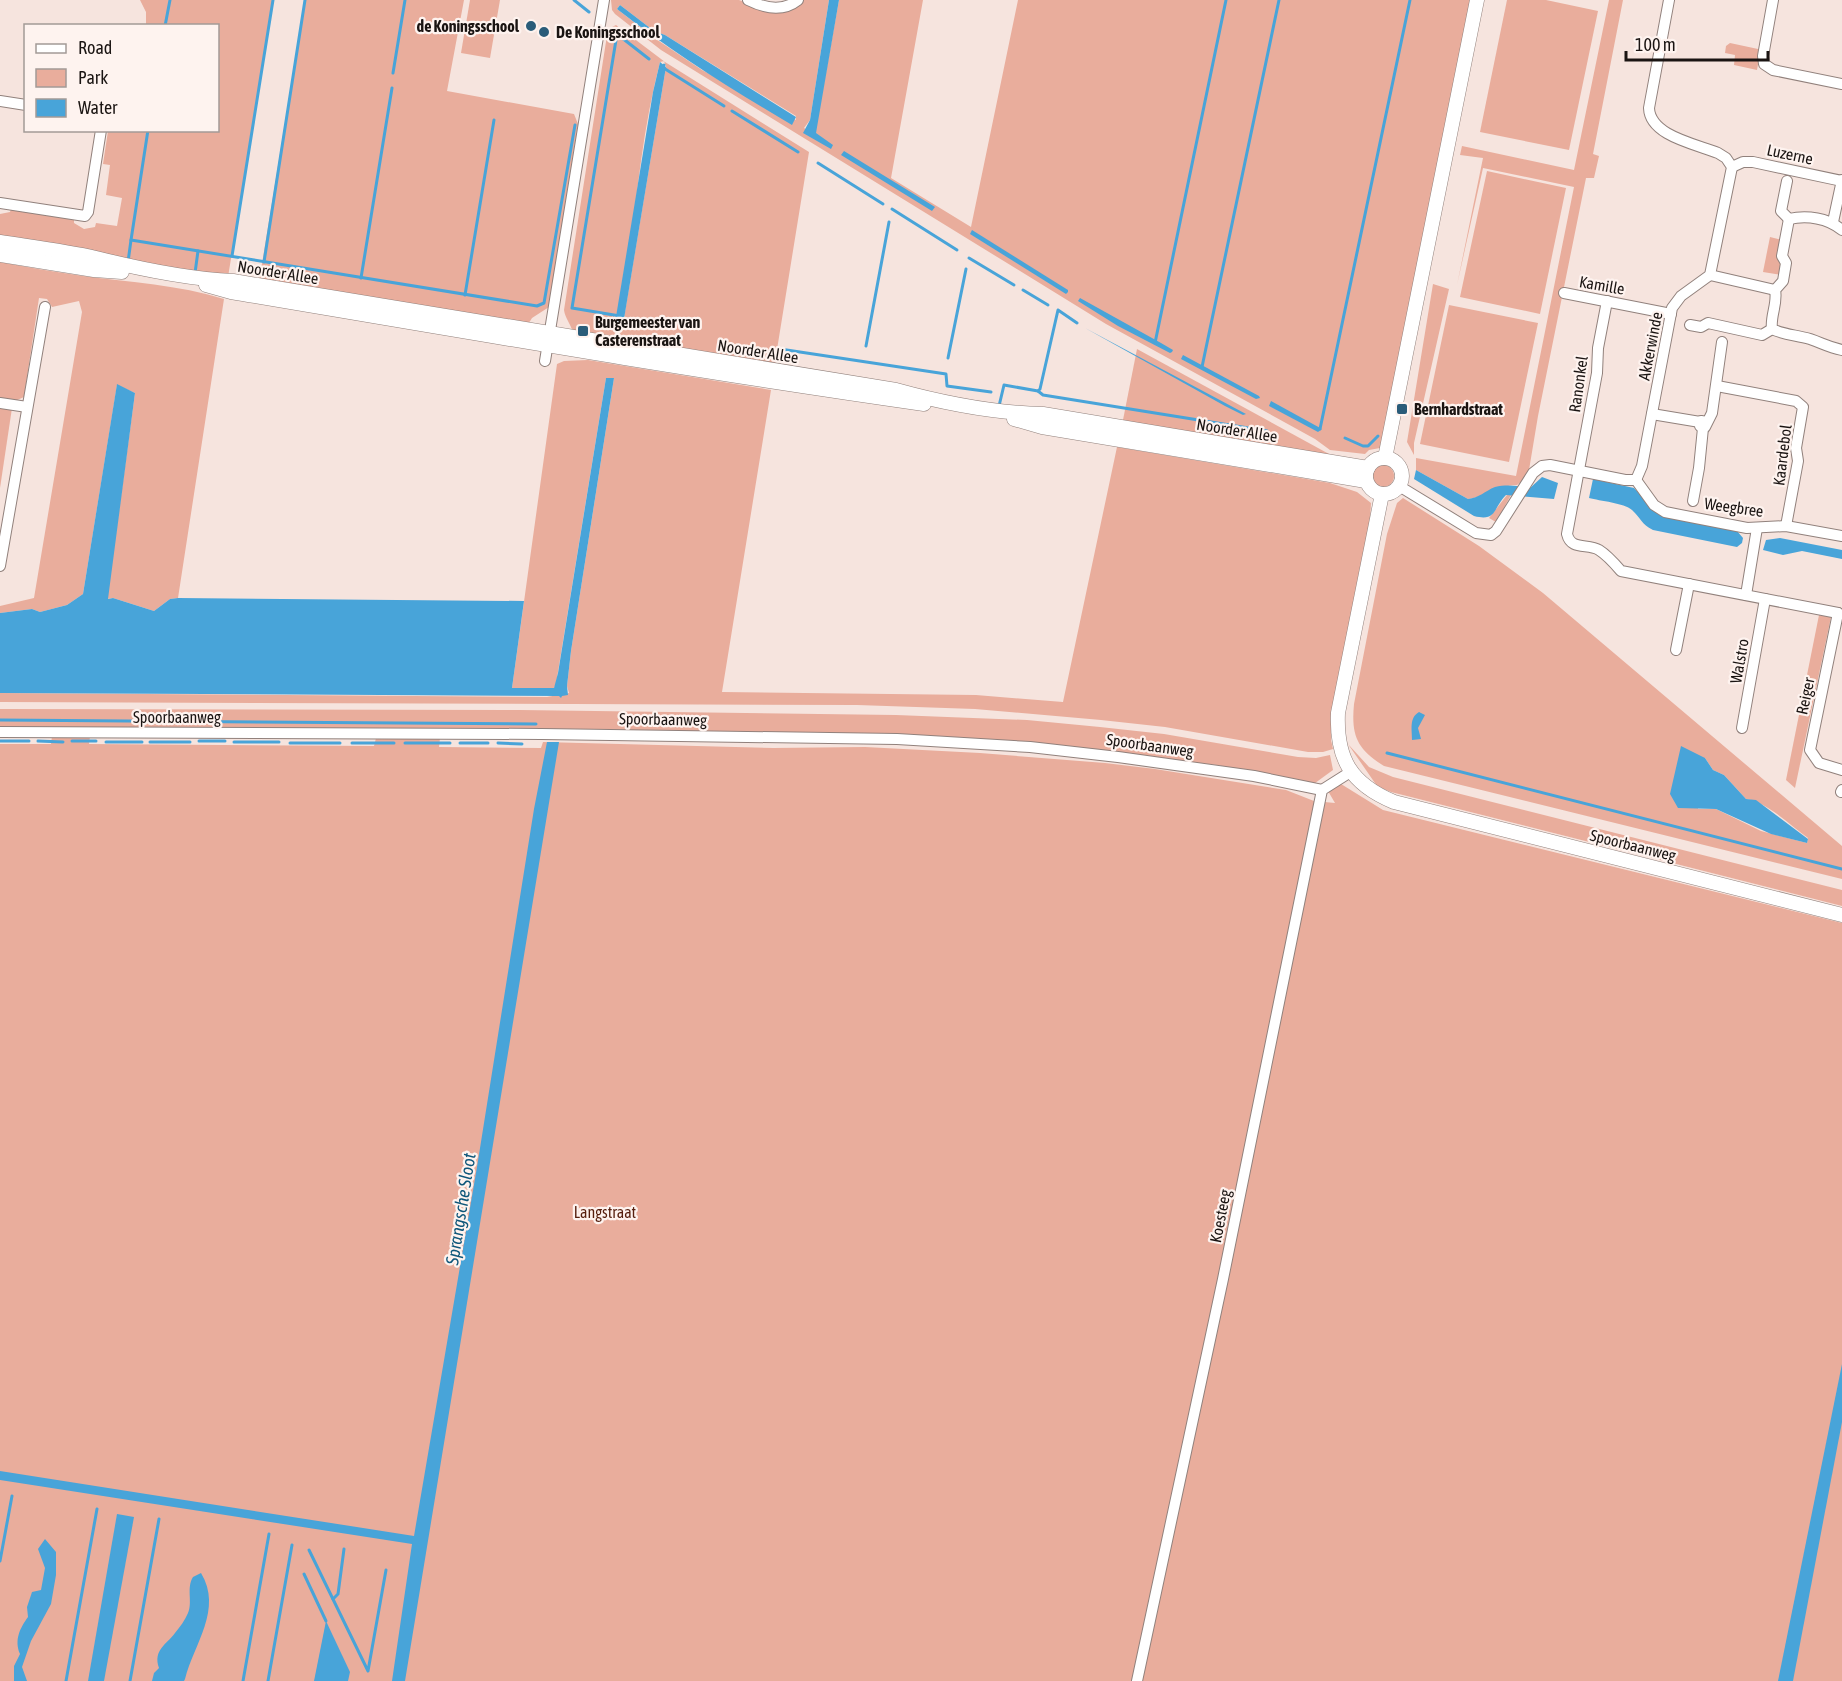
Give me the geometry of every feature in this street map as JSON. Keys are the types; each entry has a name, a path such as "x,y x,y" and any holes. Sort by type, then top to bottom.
{"street":[{"path":"748,0 777,8 790,6 798,0"},
{"path":"1385,458 1478,0"},
{"path":"1669,0 1649,115 1654,124 1663,132 1718,153 1726,158 1732,167 1710,275 1774,290"},
{"path":"1773,0 1763,56 1764,64 1773,70 1842,84"},
{"path":"545,361 604,5"},
{"path":"0,101 24,105"},
{"path":"0,203 85,216 88,212 101,132"},
{"name":"Luzerne","path":"1732,167 1743,162 1753,162 1842,180"},
{"path":"1790,219 1802,216 1838,226 1842,180"},
{"path":"1787,181 1781,211 1790,219"},
{"path":"1774,290 1783,281 1786,263 1782,255 1790,219"},
{"name":"Noorder Allee","path":"0,242 213,280 233,280 549,339"},
{"name":"Noorder Allee","path":"0,255 549,339 810,382 1020,420 1042,427 1367,474"},
{"name":"Akkerwinde","path":"1636,480 1642,466 1675,302 1710,275"},
{"path":"1772,329 1771,322 1776,295 1774,290"},
{"name":"Kamille","path":"1564,293 1671,314"},
{"name":"Ranonkel","path":"1580,471 1607,301"},
{"path":"0,566 5,506 27,407 45,307"},
{"path":"1690,325 1701,327 1708,323 1762,335 1772,329"},
{"path":"1772,329 1779,333 1811,339 1825,346 1842,350"},
{"path":"1693,501 1703,424 1712,413 1722,342"},
{"name":"Kaardebol","path":"1717,386 1796,401 1803,407 1796,448 1798,461 1786,526"},
{"path":"0,403 27,407"},
{"path":"1652,414 1703,424"},
{"path":"1385,458 1396,462 1402,477 1399,486 1390,494 1382,494 1370,488 1367,474 1375,460 1385,458"},
{"path":"1399,486 1476,533 1491,535 1496,531 1533,473 1542,466 1550,465 1625,480 1636,480"},
{"path":"1580,471 1567,534 1573,544 1599,549 1621,571 1840,612"},
{"name":"Weegbree","path":"1636,480 1659,509 1757,528 1786,526 1842,536"},
{"name":"Spoorbaanweg","path":"1382,494 1338,713 1341,750 1352,771 1364,786 1394,802 1842,915"},
{"path":"1746,595 1757,528"},
{"path":"1676,650 1689,584"},
{"name":"Walstro","path":"1742,728 1766,599"},
{"name":"Reiger","path":"1840,612 1810,750 1819,763 1842,770"},
{"name":"Spoorbaanweg","path":"0,732 542,734 897,739 1030,747 1118,757 1254,776 1322,790"},
{"path":"1322,790 1352,771"},
{"name":"Koesteeg","path":"1137,1681 1223,1279 1322,790"}],"green space":[{"path":"140,0 273,0 228,277 0,239 0,214 10,212 11,209 74,220 74,223 84,229 95,227 96,223 117,226 122,198 106,195 110,165 103,164 108,132 219,132 219,24 146,24 146,12"},
{"path":"305,0 464,0 447,91 574,114 578,124 549,307 532,318 527,326 259,282"},
{"path":"470,0 500,0 490,58 461,53"},
{"path":"611,0 739,0 760,8 802,0 829,0 810,120 804,128 829,143 815,133 839,0 923,0 891,178 971,227 1018,0 1471,0 1380,448 1369,450 1365,454 1330,450 1315,439 1106,324 661,50 612,10","holes":["620,5 654,31 665,35 796,116 796,120 702,70 617,9"]},
{"path":"1507,0 1546,0 1598,11 1569,150 1480,132"},
{"path":"1609,0 1623,0 1593,154 1599,156 1594,178 1586,178 1528,476 1517,485 1503,487 1468,499 1416,470 1416,458 1516,476 1574,187 1483,168 1457,285 1483,158 1460,155 1462,146 1574,170"},
{"path":"616,25 664,61 809,152 774,368 573,333 564,310 608,29","holes":["664,61 666,67 623,324 646,127 660,62"]},
{"path":"1730,43 1758,49 1760,53 1757,70 1734,65 1735,55 1725,53 1726,46"},
{"path":"1487,171 1566,188 1540,314 1460,297"},
{"path":"1770,237 1782,240 1781,275 1763,272"},
{"path":"0,262 83,276 172,287 224,299 178,598 170,599 154,611 113,598 107,599 135,393 117,385 83,594 67,605 40,612 32,609 0,613 0,606 34,598 82,312 79,301 52,307 47,299 39,298 24,397 15,401 0,399"},
{"path":"1433,284 1449,289 1414,443 1414,455 1407,442"},
{"path":"1449,305 1538,323 1509,462 1420,444"},
{"path":"1137,349 1329,454 1334,460 1122,425"},
{"path":"588,360 771,390 722,692 976,695 1063,702 1117,447 1330,483 1357,492 1371,503 1370,521 1332,721 1333,749 1308,752 1165,727 975,709 857,705 0,702 0,693 547,697 569,693 567,686 571,651 614,378 606,378 556,684 554,688 512,688 557,364 564,361"},
{"path":"0,406 12,408 0,488"},
{"path":"1379,465 1387,465 1394,472 1394,480 1387,487 1379,487 1372,480 1372,472"},
{"path":"1507,495 1511,495 1496,522 1489,518"},
{"path":"1403,498 1479,546 1543,593 1842,846 1842,879 1384,766 1375,760 1358,741 1353,715 1387,534 1397,503","holes":["1705,758 1713,770 1724,775 1746,799 1770,809 1808,838 1807,843 1761,831 1716,809 1698,809"]},
{"path":"1819,615 1831,617 1795,788 1786,780"},
{"path":"0,709 520,710 896,715 1027,720 1164,734 1298,757 1316,758 1330,755 1333,770 1311,786 1217,765 1049,746 596,729 0,728"},
{"name":"Langstraat","path":"52,736 90,736 89,744 374,746 376,738 440,738 439,747 541,748 543,742 773,748 865,747 1105,763 1286,790 1314,801 1335,803 1328,791 1341,784 1383,810 1842,923 1842,1681 0,1681 0,744 51,744"},
{"path":"1348,744 1369,767 1393,777 1842,890 1842,906 1391,792 1377,786"}],"water":[{"path":"829,0 839,0 816,133 833,145 831,149 803,133 810,120"},
{"path":"620,5 654,31 665,35 796,117 792,125 680,55 617,9"},
{"path":"660,62 666,67 623,325 615,323 653,92"},
{"path":"844,151 935,207 932,211 841,155"},
{"path":"972,230 1068,292 1066,294 970,234"},
{"path":"1080,298 1173,350 1172,352 1118,326 1078,301"},
{"path":"1085,328 1246,414 1243,415 1225,406"},
{"path":"1183,355 1260,398 1256,399 1181,359"},
{"path":"606,378 614,378 571,651 568,695 561,698 559,696 0,693 0,613 32,609 40,612 67,605 83,594 117,384 135,393 108,599 113,598 154,611 170,599 178,598 524,601 512,688 554,688"},
{"path":"1271,401 1322,429 1318,432 1269,406"},
{"path":"1416,470 1468,499 1499,486 1530,488 1542,477 1558,483 1554,499 1506,495 1494,513 1481,517 1474,516 1414,479"},
{"path":"1593,479 1634,488 1658,514 1666,517 1737,531 1743,538 1742,543 1737,547 1653,530 1628,508 1589,498"},
{"path":"1780,538 1842,550 1842,559 1802,551 1783,555 1763,550 1766,540"},
{"path":"1419,712 1425,715 1418,728 1421,739 1412,740 1412,721"},
{"name":"Sprangsche Sloot","path":"547,742 559,742 405,1681 392,1681 412,1544 0,1480 0,1471 414,1536"},
{"path":"1681,746 1705,758 1713,770 1724,775 1746,799 1756,800 1808,839 1807,843 1771,834 1716,809 1678,808 1670,794"},
{"path":"1842,1364 1842,1422 1793,1681 1778,1681"},
{"path":"117,1514 134,1517 104,1681 88,1681"},
{"path":"45,1539 56,1552 56,1575 51,1604 31,1641 22,1667 27,1681 14,1681 14,1666 20,1654 19,1634 28,1617 27,1607 32,1592 41,1590 45,1568 38,1549"},
{"path":"201,1573 207,1586 208,1613 185,1679 184,1681 152,1681 154,1673 159,1668 158,1657 161,1648 179,1628 188,1613 191,1581 193,1577"},
{"path":"326,1621 350,1672 348,1681 314,1681"}],"waterway":[{"path":"165,24 170,0"},
{"path":"232,256 273,0"},
{"path":"264,262 305,0"},
{"path":"393,73 405,0"},
{"path":"574,0 589,12"},
{"path":"1155,343 1226,0"},
{"path":"1202,367 1279,0"},
{"path":"1320,429 1410,0"},
{"path":"620,316 572,308 617,34 649,59"},
{"path":"664,65 662,67 724,106"},
{"path":"361,278 392,88"},
{"path":"732,111 798,152"},
{"path":"465,295 494,120"},
{"path":"148,132 131,240 537,306 544,303 575,125"},
{"path":"818,163 883,204"},
{"path":"892,209 957,250"},
{"path":"866,346 889,222"},
{"path":"128,262 131,240"},
{"path":"195,273 198,251"},
{"path":"969,258 1014,285"},
{"path":"948,358 966,269"},
{"path":"1023,290 1048,305"},
{"path":"999,406 1004,385 1038,391 1040,389 1058,310 1077,323"},
{"path":"780,349 946,374 947,386 991,392"},
{"path":"1038,391 1043,395 1267,431"},
{"path":"1345,438 1368,446 1378,436"},
{"path":"0,720 536,724"},
{"path":"0,741 29,741"},
{"path":"38,741 63,742"},
{"path":"72,741 96,741"},
{"path":"199,741 225,741"},
{"path":"106,742 142,742"},
{"path":"150,742 190,742"},
{"path":"234,742 279,742"},
{"path":"290,743 340,743"},
{"path":"352,743 394,743"},
{"path":"405,743 450,743"},
{"path":"460,743 488,743"},
{"path":"498,743 522,744"},
{"path":"1387,753 1842,869"},
{"path":"0,1561 12,1496"},
{"path":"66,1681 97,1509"},
{"path":"130,1681 159,1519"},
{"path":"243,1681 269,1534"},
{"path":"268,1681 292,1545"},
{"path":"333,1599 338,1594 344,1549"},
{"path":"309,1550 368,1671 386,1570"},
{"path":"304,1574 326,1621"}],"place":[{"name":"de Koningsschool","path":"531,26"},
{"name":"De Koningsschool","path":"544,32"},
{"name":"Burgemeester van Casterenstraat","path":"583,331"},
{"name":"Bernhardstraat","path":"1402,409"}]}
